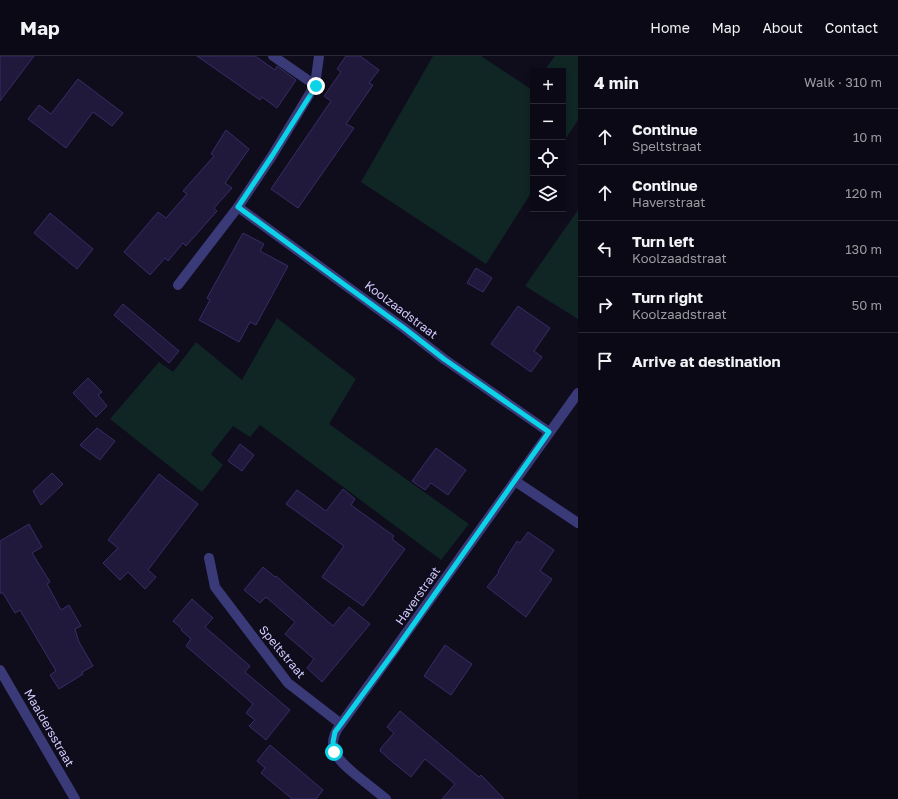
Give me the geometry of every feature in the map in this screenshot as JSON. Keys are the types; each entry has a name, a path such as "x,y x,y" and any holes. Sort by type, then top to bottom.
{"street":[{"path":"273,56 316,86"},
{"path":"178,285 238,207 316,86 319,56"},
{"name":"Koolzaadstraat","path":"238,207 444,359 549,432"},
{"name":"Haverstraat","path":"341,724 578,393"},
{"path":"515,481 578,523"},
{"name":"Speltstraat","path":"209,558 215,587 288,683 341,724"},
{"name":"Maaldersstraat","path":"0,670 75,799"},
{"path":"341,724 335,732 333,742 334,752 340,762 386,799"}],"green space":[{"path":"433,56 481,56 530,88 530,195 486,264 361,182"},
{"path":"555,56 578,56 578,120 566,138 566,68 546,68"},
{"path":"578,210 578,319 525,286"},
{"path":"277,318 356,379 329,424 469,524 441,560 260,425 250,437 233,426 211,454 223,465 202,492 110,419 159,362 173,372 196,342 242,380"}],"building":[{"path":"0,56 34,56 0,101"},
{"path":"197,56 255,56 275,70 277,66 296,80 277,108 262,97 260,100"},
{"path":"346,56 360,56 379,70 369,83 373,85 346,124 354,128 298,208 271,189 331,101 324,96 341,72 337,69"},
{"path":"78,79 123,113 112,126 93,112 66,148 28,119 39,105 51,114"},
{"path":"226,130 249,149 225,183 232,188 214,208 217,211 186,246 183,243 168,261 165,258 150,275 124,252 158,212 166,218 187,194 183,191 214,156 211,154"},
{"path":"50,213 93,249 77,269 34,233"},
{"path":"243,233 264,244 260,251 288,266 256,325 250,322 239,342 199,320 210,300 207,298"},
{"path":"476,268 492,278 483,292 467,283"},
{"path":"123,304 179,351 169,363 114,315"},
{"path":"518,306 550,328 534,351 542,357 531,372 491,344"},
{"path":"88,378 102,392 98,395 107,406 96,417 73,393"},
{"path":"97,428 115,441 100,460 80,445"},
{"path":"240,444 254,455 242,471 228,461"},
{"path":"436,448 466,470 448,495 431,483 425,490 412,481"},
{"path":"52,473 63,484 41,505 33,491"},
{"path":"159,474 198,504 148,570 156,577 145,589 128,572 120,580 103,563 118,548 108,540"},
{"path":"343,489 355,499 351,505 394,536 392,539 405,549 363,606 322,577 344,546 286,504 297,490 326,511"},
{"path":"29,524 42,547 32,553 50,582 47,584 61,610 69,605 81,626 75,629 79,642 93,666 59,689 50,675 56,671 20,610 15,613 3,593 0,593 0,541"},
{"path":"528,532 554,550 540,571 552,579 526,617 487,587 499,572 498,571 517,541 520,543"},
{"path":"263,567 275,577 276,576 333,626 349,607 370,624 322,682 307,668 314,659 285,634 295,622 266,597 260,603 244,590"},
{"path":"192,599 213,618 205,627 250,666 245,672 290,710 266,740 249,726 255,720 246,713 253,704 186,646 191,639 173,621"},
{"path":"445,645 472,664 451,695 424,676"},
{"path":"400,711 479,777 481,775 504,799 442,799 455,784 425,759 411,777 395,764 380,751 394,733 387,727"},
{"path":"270,745 323,790 316,799 292,799 261,773 265,768 257,761"}],"route":[{"path":"316,86 238,207 444,359 549,432 394,652 335,732 333,742 334,752"}]}
